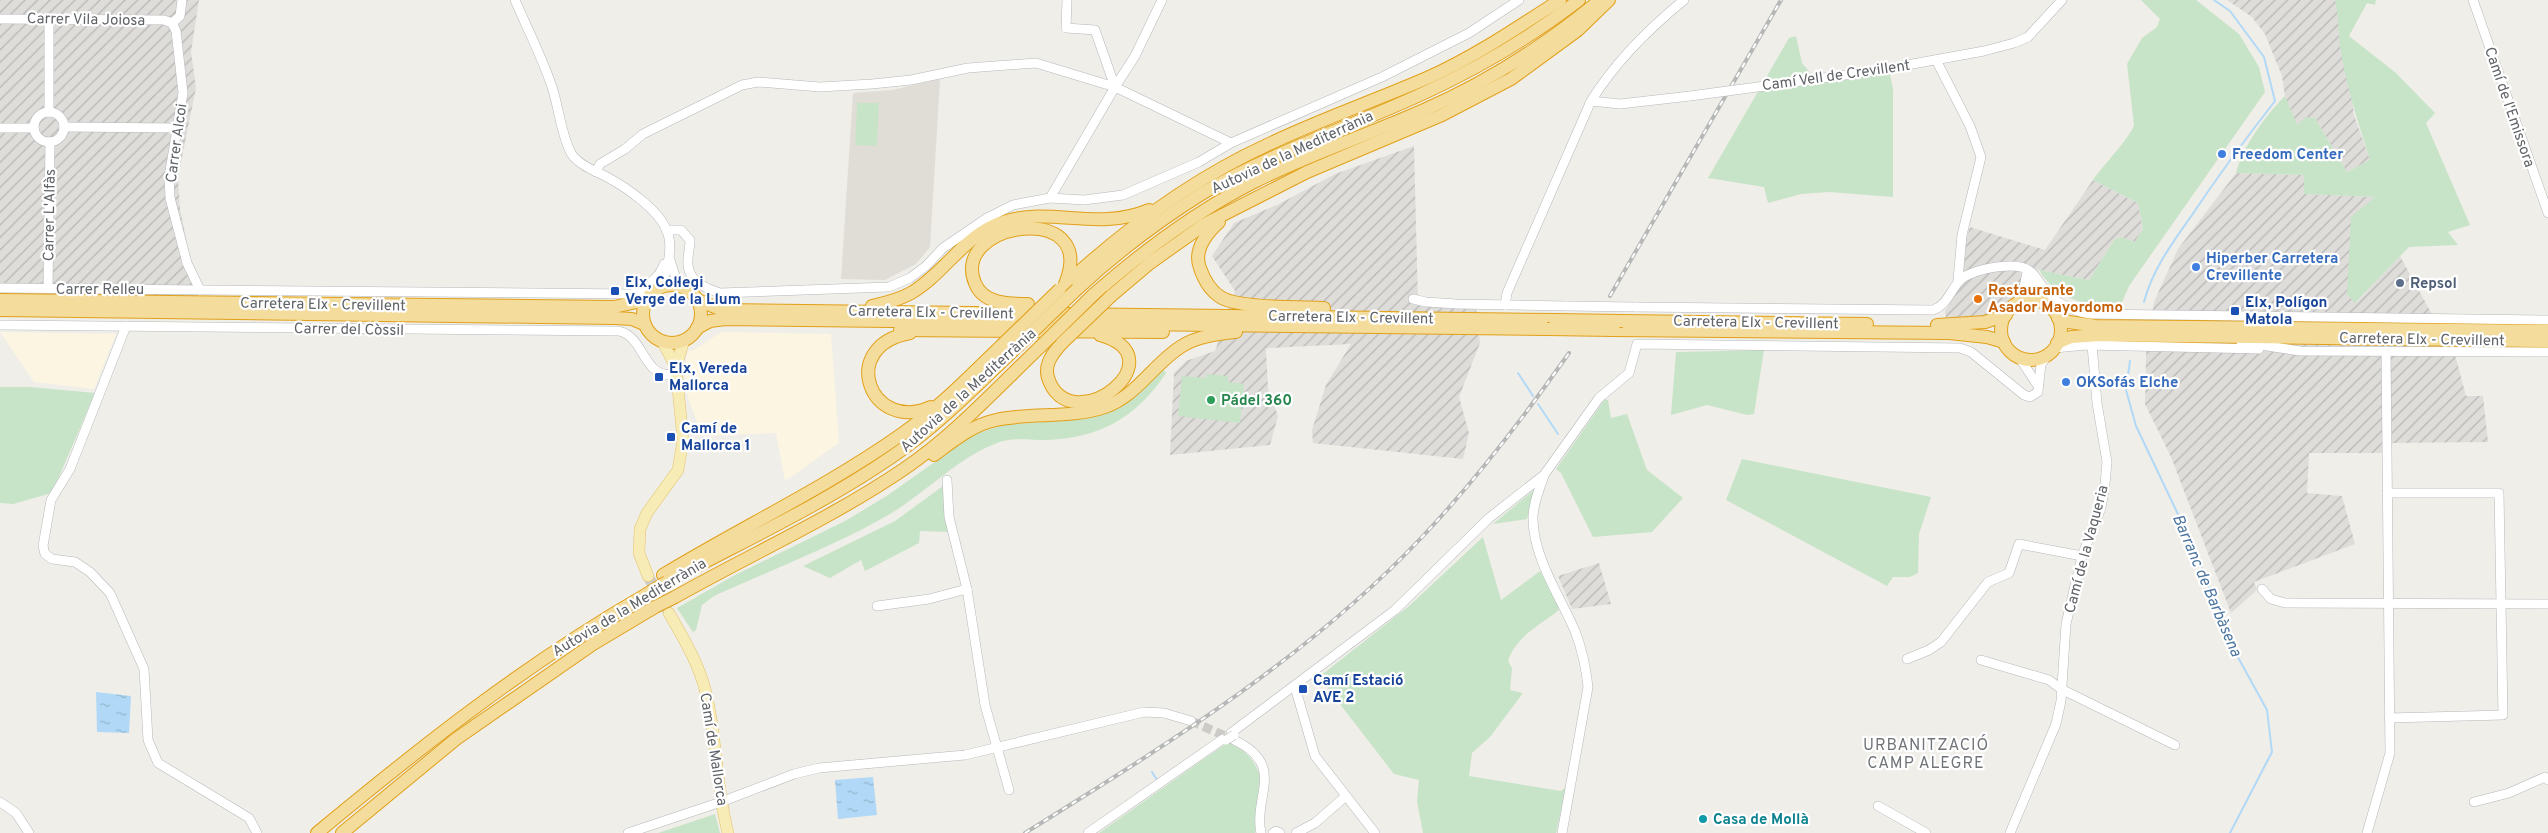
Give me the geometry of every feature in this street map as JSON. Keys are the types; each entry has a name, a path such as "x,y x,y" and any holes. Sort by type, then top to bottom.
{"highway":[{"path":"665,578 838,476 903,433 944,400 1126,232 1163,204 1203,179 1266,145 1428,78 1497,42 1560,0"},
{"name":"Autovia de la Mediterrània","path":"317,833 452,722 582,633 646,585 665,578 805,509 893,456 944,416 1018,346 1067,287 1156,223 1205,192 1286,152 1455,78 1527,37 1578,0"},
{"name":"Autovia de la Mediterrània","path":"342,833 456,739 593,644 655,607 856,499 904,468 959,424 1093,295 1146,251 1195,215 1271,174 1465,91 1563,31 1600,0"},
{"path":"1076,332 1111,338 1124,349 1129,365 1127,374 1113,391 1092,400 1079,402 1067,400 1050,385 1046,374 1051,356 1111,296 1150,264 1205,224 1235,208 1307,172 1442,115 1485,94 1556,47 1609,0"},
{"path":"830,310 877,305 910,294 929,280 980,233 1004,222 1035,216 1103,221 1125,218 1163,204"},
{"path":"1235,208 1207,233 1200,248 1198,264 1203,279 1212,291 1223,299 1249,303 1324,308"},
{"path":"1067,287 1072,269 1070,248 1064,240 1051,232 1021,228 1004,232 981,246 974,257 972,278 977,289 998,303 1401,310 1547,323"},
{"path":"678,285 686,288 698,300 700,319 697,328 684,340 677,342 662,341 654,337 644,324 642,316 646,300 659,287 678,285"},
{"name":"Carretera Elx - Crevillent","path":"0,300 614,307 646,300"},
{"name":"Carretera Elx - Crevillent","path":"698,300 722,310 830,310 1547,323 1614,330 1949,333 1987,336 2004,342"},
{"path":"2036,300 2044,303 2052,309 2061,327 2053,348 2034,360 2020,357 2004,342 2001,330 2006,315 2016,304 2036,300"},
{"name":"Carretera Elx - Crevillent","path":"0,310 615,318 632,319 644,324"},
{"name":"Carretera Elx - Crevillent","path":"697,328 710,321 756,320 1392,328 1623,320 1949,325 1985,322 2006,315"},
{"name":"Carretera Elx - Crevillent","path":"2058,318 2082,325 2548,331"},
{"path":"756,320 836,327 939,331 1250,331 1392,328"},
{"path":"939,331 913,333 888,339 871,359 869,377 877,397 891,409 902,412 916,412 944,400"},
{"path":"904,468 930,457 973,428 995,420 1081,413 1106,407 1124,396 1182,346 1217,334 1250,331"},
{"name":"Carretera Elx - Crevillent","path":"2053,348 2084,336 2548,341"}],"main road":[{"path":"677,370 684,340"},
{"path":"646,585 639,553 640,529 647,513 674,479 682,456 682,409 677,370 662,341"},
{"name":"Camí de Mallorca","path":"669,613 693,657 706,692 728,833"}],"street":[{"path":"172,23 180,16 182,0"},
{"path":"515,0 552,85 562,129 572,155 640,199 659,218 666,230 669,238 669,252 666,271 659,287"},
{"path":"1066,0 1066,28 1095,30 1115,86"},
{"path":"1050,198 1115,86 1135,56 1162,0"},
{"path":"666,230 681,230 690,240 688,266 692,276 704,288 720,293 889,288 910,278 926,266 943,248 987,218 1013,205 1050,198 1084,200 1123,195 1199,162 1231,143 1382,77 1469,33 1519,0"},
{"path":"1504,304 1507,293 1591,102 1608,74 1623,56 1650,27 1684,0"},
{"name":"Camí Vell de Crevillent","path":"1591,102 1620,104 1690,96 1874,71 1984,51 2028,37 2062,0"},
{"name":"Camí de l'Emissora","path":"2473,0 2548,214"},
{"name":"Carrer Vila Joiosa","path":"0,18 164,20 172,23"},
{"path":"49,19 49,112"},
{"name":"Carrer Alcoi","path":"172,23 176,31 183,93 169,177 170,198 187,263 200,290"},
{"path":"1413,299 1426,302 1567,306 1933,310 1941,307 1948,299 1958,280 1962,235 1982,157 1970,126 1936,60"},
{"path":"596,172 600,164 625,149 643,134 742,84 758,82 820,87 872,84 910,80 968,68 1036,64 1115,86 1231,143"},
{"path":"49,112 57,114 62,119 64,127 58,140 50,142 41,140 36,135 34,128 39,116 49,112"},
{"path":"64,127 177,128"},
{"path":"0,128 34,128"},
{"name":"Carrer L'Alfàs","path":"48,288 50,142"},
{"path":"669,252 673,274 678,285"},
{"path":"632,294 650,283 662,271 669,252"},
{"path":"1958,280 1979,271 2022,266 2028,269 2054,298 2074,312 2090,314 2548,320"},
{"path":"2028,269 2036,292 2044,303"},
{"path":"2016,304 2026,282 2028,269"},
{"name":"Carrer Relleu","path":"0,288 632,294 659,287"},
{"path":"2168,327 2249,316"},
{"name":"Carrer del Còssil","path":"0,324 619,332 629,334 636,341 644,360 651,367 667,375 677,370"},
{"path":"126,326 70,469 52,500 43,546 45,554 52,559 75,562 90,572 110,594 144,669 148,740 158,762 249,818 257,833"},
{"path":"2206,337 2300,350"},
{"path":"1562,833 1588,687 1586,668 1576,634 1536,543 1533,518 1535,501 1543,479 1599,398 1629,373 1634,364 1635,347 1643,343 1960,348 1971,352 2024,395 2036,395 2042,364 2053,348 2092,345 2300,350 2548,352"},
{"name":"Camí de la Vaqueria","path":"2010,833 2056,724 2066,624 2082,556 2101,508 2107,462 2097,403 2092,345"},
{"path":"2367,833 2390,754 2386,351"},
{"path":"2020,357 2034,378 2038,388"},
{"path":"1092,833 1230,737 1296,688 1395,610 1490,518 1543,479"},
{"path":"946,480 949,517 967,590 985,705 1009,790"},
{"path":"2387,493 2499,493 2503,715 2389,718"},
{"path":"1907,659 1930,650 1941,642 1988,582 2008,573 2019,544 2082,556"},
{"path":"2262,589 2271,599 2285,603 2548,604"},
{"path":"877,606 929,599 967,590"},
{"path":"1981,660 2049,680 2061,689 2175,745"},
{"path":"1296,688 1315,756 1375,833"},
{"path":"628,833 722,802 794,774 819,768 965,755 1144,712 1164,713 1191,721"},
{"path":"1088,833 1230,737"},
{"path":"1230,737 1251,750 1262,767 1266,783 1259,822 1261,833"},
{"path":"2474,802 2509,793 2545,777 2548,780"},
{"path":"1296,833 1315,823 1346,796"},
{"path":"0,802 16,813 28,833"},
{"path":"1878,806 1926,833"},
{"path":"1273,833 1276,830 1280,833"}],"shaded area":[{"path":"0,0 199,0 191,52 196,88 178,177 180,209 198,296 0,293"},
{"path":"2227,0 2336,0 2342,19 2354,115 2370,160 2347,172 2315,118 2297,126 2285,96 2282,76 2265,34 2252,17"},
{"path":"940,79 930,247 916,264 885,280 841,279 853,93 892,90"},
{"path":"1414,146 1418,304 1476,309 1480,343 1459,397 1469,433 1463,459 1313,443 1312,430 1326,385 1351,344 1268,348 1266,350 1268,389 1278,416 1270,445 1170,455 1174,373 1186,361 1215,351 1235,291 1212,256 1234,223 1279,204 1335,174"},
{"path":"2236,173 2304,175 2304,194 2376,197 2356,303 2400,256 2456,358 2466,396 2483,396 2488,442 2393,443 2383,453 2309,453 2307,493 2342,496 2355,544 2254,582 2257,590 2231,613 2171,457 2145,404 2146,355 2154,302 2178,249"},
{"path":"2093,180 2138,203 2143,229 2135,242 2121,237 2114,240 2089,280 2034,269 2024,263 2018,264 2024,286 2016,297 1996,315 1946,319 1945,311 1964,280 1961,257 1970,227 2045,250"},
{"path":"0,332 116,334 94,389 34,382"},
{"path":"721,332 831,334 839,443 785,481 776,433 702,436 686,392 684,368 688,351 694,350"},
{"path":"1599,563 1611,604 1572,609 1558,576"}],"green space":[{"path":"2141,0 2196,0 2239,34 2259,67 2265,92 2129,286 2121,305 2097,305 2074,300 2064,295 2055,289 2039,270 2089,280 2114,240 2121,237 2135,242 2143,229 2138,203 2093,180 2127,137 2134,125 2127,64 2142,38 2157,27 2160,19"},
{"path":"2335,0 2376,0 2375,5 2367,3 2349,36 2396,73 2435,113 2426,123 2470,225 2448,232 2458,245 2409,247 2355,303 2347,294 2351,217 2375,197 2304,194 2304,175 2236,173 2249,142 2285,96 2297,125 2306,117 2315,118 2347,172 2370,160 2346,75 2340,46"},
{"path":"1796,36 1802,63 1812,75 1888,64 1893,89 1893,197 1829,192 1801,194 1768,203 1764,187 1708,178 1789,38"},
{"path":"857,103 879,103 877,146 855,145"},
{"path":"1764,350 1754,414 1747,415 1707,405 1671,415 1676,352"},
{"path":"1164,370 1166,373 1142,402 1115,423 1083,435 1046,440 1009,440 983,449 956,466 890,514 870,525 826,547 714,596 702,605 696,630 693,632 677,608 735,575 847,520 888,495 973,435 1002,425 1070,420 1092,416 1127,402"},
{"name":"Pádel 360","path":"1207,374 1228,376 1228,382 1244,384 1240,423 1178,416 1182,376 1206,378"},
{"path":"0,387 31,387 95,393 52,493 13,504 0,503"},
{"path":"1605,399 1608,400 1611,418 1627,414 1647,470 1683,498 1652,532 1593,537 1561,473 1556,469"},
{"path":"1742,459 1931,497 1919,534 1918,573 1910,577 1893,577 1887,586 1726,500"},
{"path":"943,486 950,532 920,531 919,543 865,571 861,560 830,578 803,566 895,521"},
{"path":"1535,489 1527,519 1493,524"},
{"path":"1483,537 1501,600 1540,571 1559,606 1558,611 1522,638 1512,653 1508,661 1512,668 1510,690 1523,693 1490,737 1472,753 1469,776 1561,791 1566,787 1556,833 1423,833 1417,801 1419,780 1394,774 1319,677 1409,606"},
{"path":"1228,742 1251,758 1260,776 1262,783 1255,833 1099,833"},
{"path":"715,814 720,833 658,833"}],"water":[{"path":"96,692 131,696 129,733 97,732"},
{"path":"873,777 877,815 838,819 835,780"}],"waterway":[{"name":"Barranc de Barbàsena","path":"2144,302 2152,279 2171,246 2222,172 2275,101 2264,57 2230,11 2214,0"},
{"name":"Barranc de Barbàsena","path":"2130,361 2126,390 2136,426 2195,550 2229,641 2267,710 2272,752 2230,833"},
{"path":"1518,373 1533,396"},
{"path":"1538,404 1558,434"},
{"path":"1152,772 1157,780"}],"tunnel":[{"path":"648,576 667,610"},
{"path":"1191,721 1232,739"}],"railway":[{"path":"1610,296 1781,0"},
{"path":"1025,833 1183,733 1234,697 1284,660 1379,580 1423,536 1462,492 1535,401 1569,353"}],"place":[{"name":"Freedom Center","path":"2222,154"},
{"name":"Hiperber Carretera Crevillente","path":"2196,267"},
{"name":"Repsol","path":"2400,283"},
{"name":"Elx, Col·legi Verge de la Llum","path":"615,291"},
{"name":"Restaurante Asador Mayordomo","path":"1978,299"},
{"name":"Elx, Polígon Matola","path":"2235,311"},
{"name":"Elx, Vereda Mallorca","path":"659,377"},
{"name":"OKSofás Elche","path":"2066,382"},
{"name":"Pádel 360","path":"1211,400"},
{"name":"Camí de Mallorca 1","path":"671,437"},
{"name":"Camí Estació AVE 2","path":"1303,689"},
{"name":"Casa de Mollà","path":"1703,819"}],"district":[{"name":"URBANITZACIÓ CAMP ALEGRE","path":"1926,753"}]}
